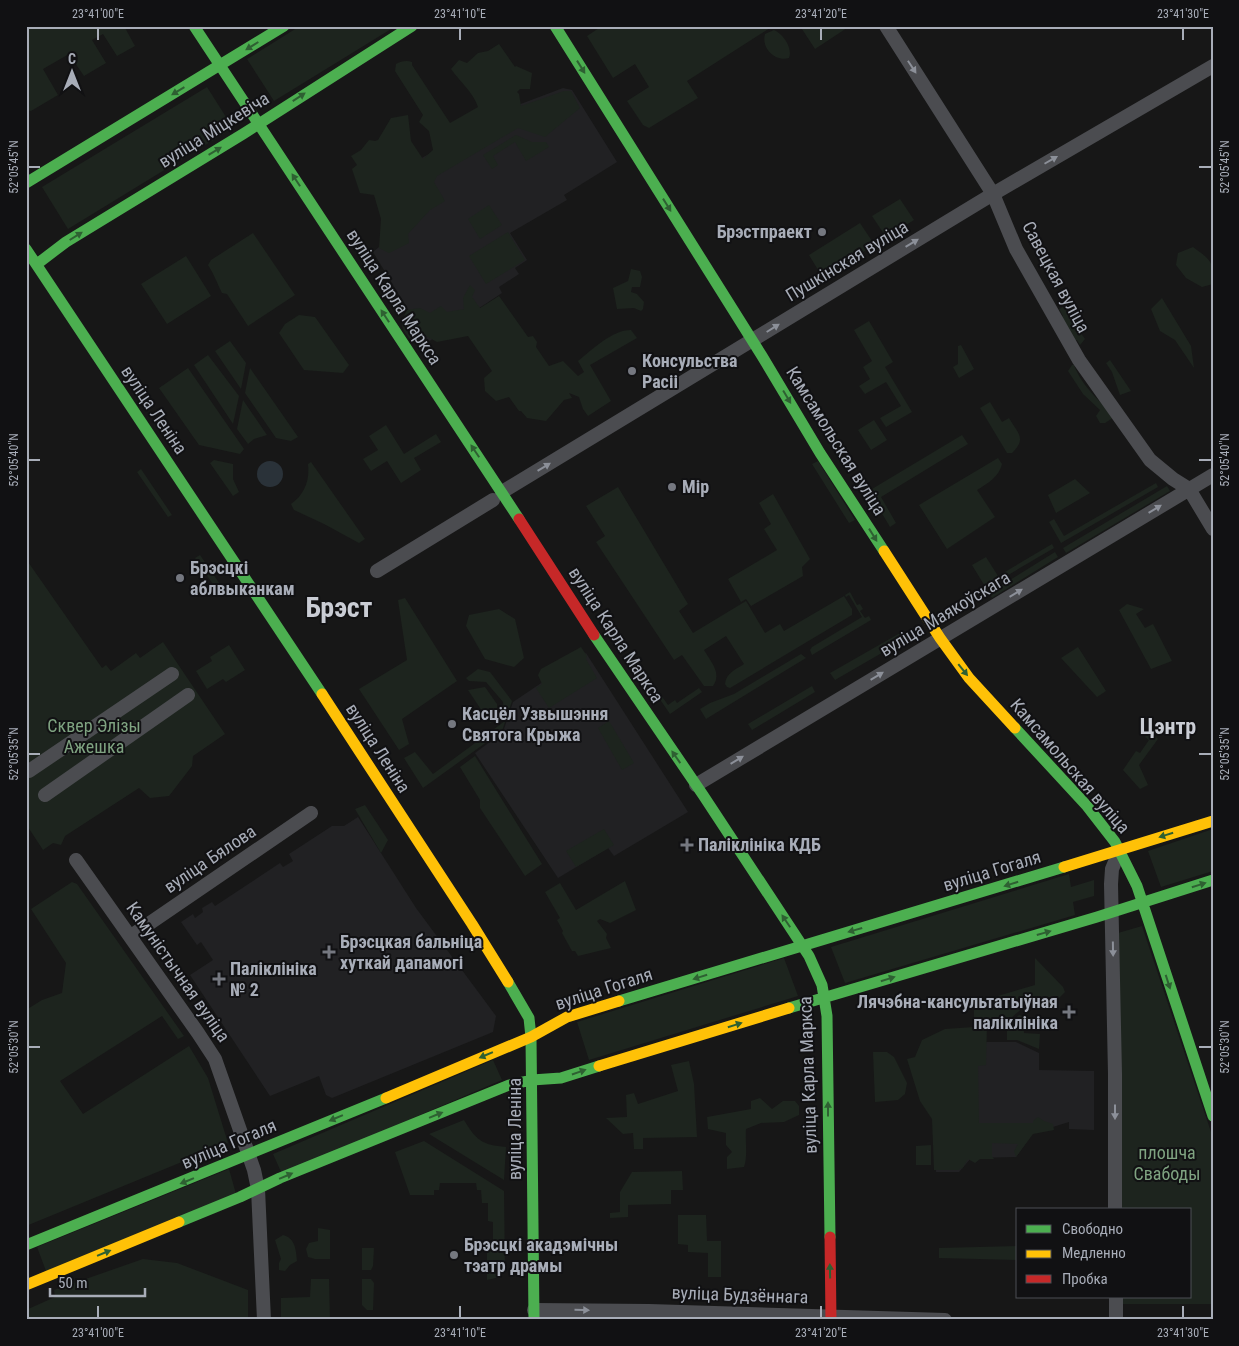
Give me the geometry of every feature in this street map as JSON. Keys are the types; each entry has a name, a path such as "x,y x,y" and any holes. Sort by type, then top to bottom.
{"main road":[{"name":"вуліца Карла Маркса","path":"194,26 498,496 696,785 802,946 817,972 825,998 831,1318"},
{"path":"26,183 284,26"},
{"name":"вуліца Міцкевіча","path":"31,268 66,242 258,124 412,26"},
{"name":"Камсамольская вуліца","path":"555,26 820,452 940,638 972,682 1097,817 1120,850"},
{"name":"вуліца Леніна","path":"26,249 31,268 285,637 472,924 529,1018 532,1080 534,1315"},
{"name":"вуліца Гогаля","path":"26,1245 249,1155 531,1036 567,1017 1120,850 1213,820"},
{"path":"1120,850 1131,871 1143,902 1213,1116"},
{"path":"26,1285 258,1189 280,1178 509,1085 532,1080 561,1078 1213,880"}],"street":[{"name":"Савецкая вуліца","path":"886,26 993,194 1016,249 1079,360 1150,460 1173,479 1189,489 1213,529"},
{"name":"Пушкінская вуліца","path":"377,571 993,194 1213,66"},
{"name":"вуліца Маякоўскага","path":"696,785 1213,475"},
{"path":"28,770 172,674"},
{"path":"45,795 188,695"},
{"name":"вуліца Бялова","path":"130,936 311,813"},
{"path":"1115,1208 1115,1074 1111,876 1114,862 1120,850"},
{"name":"Камуністычная вуліца","path":"76,860 198,1032 215,1059 249,1155 258,1189 264,1320"},
{"path":"1116,1298 1116,1320"},
{"name":"вуліца Будзённага","path":"534,1315 649,1311 945,1320"}],"shaded area":[{"path":"563,88 572,90 617,162 564,195 567,200 510,233 527,260 515,268 519,274 499,287 502,293 428,342 373,252 397,232 420,159 510,108"},
{"path":"270,461 279,465 283,474 279,483 270,487 261,483 257,474 261,465"},
{"path":"586,653 688,812 614,856 608,848 558,878 475,753 503,732 513,702"},
{"name":"Брэсцкая бальніца хуткай дапамогі","path":"358,817 416,908 496,1016 493,1032 332,1098 326,1095 319,1076 270,1096 190,975 213,960 201,942 197,945 181,922 193,914 195,918 203,912 202,908 212,902 215,906 280,863 283,867 293,861 289,854 332,826 344,826"},
{"path":"937,1042 1016,1042 1039,1053 1039,1070 1094,1071 1094,1130 1069,1129 1069,1122 1033,1133 1016,1157 971,1158 959,1172 936,1172"}],"green space":[{"path":"26,26 124,26 135,46 117,56 103,34 92,40 106,63 84,76 69,54 43,69 58,95 31,111 26,110 26,69 29,68 26,64"},
{"path":"300,26 396,26 274,101 247,59"},
{"path":"602,26 773,26 687,81 698,98 649,128 643,125 627,101 649,87 635,64 613,78 587,36"},
{"path":"800,26 850,26 815,49"},
{"path":"774,30 786,42 790,50 789,58 784,59 774,56 767,49 764,39 765,34"},
{"path":"499,44 515,67 532,73 530,89 520,89 517,92 521,106 564,91 571,91 580,108 545,137 518,128 437,176 434,182 445,201 430,210 408,234 409,243 389,253 379,248 381,219 374,195 360,193 352,169 357,165 351,156 361,150 369,140 378,140 391,118 408,115 411,141 423,159 433,150 429,131 419,122 423,115 395,71 396,64 404,61 412,62 412,65 450,123 478,107 470,92 451,69 459,60 467,63 478,53 488,51"},
{"path":"207,87 233,128 68,229 42,187"},
{"path":"516,135 532,142 546,142 549,147 526,161 515,142 493,156 498,165 492,169 483,155"},
{"path":"900,199 914,220 890,235 884,234 872,216"},
{"path":"489,205 502,225 480,239 468,219"},
{"path":"860,223 872,241 871,247 823,278 809,255"},
{"path":"508,232 525,260 486,284 469,256"},
{"path":"253,233 295,295 248,326 227,294 222,293 208,265 211,260"},
{"path":"1193,247 1210,262 1213,270 1213,284 1202,287 1186,278 1176,265 1178,253"},
{"path":"186,256 211,296 167,324 141,284"},
{"path":"631,269 640,271 642,277 640,287 632,287 631,292 637,294 644,302 641,311 634,308 617,309 613,288 628,281"},
{"path":"470,285 475,290 472,297 480,308 499,296 528,337 533,336 537,342 536,347 549,366 563,361 578,376 584,372 578,361 610,337 617,333 631,330 637,338 590,365 611,401 588,416 583,409 579,397 569,393 572,398 564,400 546,421 527,418 519,411 509,397 496,401 485,391 484,378 492,371 468,336 437,342 426,336 420,341 412,342 402,327 407,310 420,308 430,313 441,306 447,312 464,309 463,298"},
{"path":"1162,298 1191,346 1194,368 1175,340 1160,331 1151,309"},
{"path":"1067,305 1078,329 1085,339 1080,345 1077,340 1075,341 1061,317 1063,316 1059,309"},
{"path":"299,315 315,317 349,365 343,373 304,370 279,333 285,324"},
{"path":"869,321 893,362 885,367 912,412 886,427 880,418 901,406 886,382 865,394 859,386 870,379 863,367 872,361 854,330"},
{"path":"230,341 246,363 241,389 215,351"},
{"path":"961,345 974,369 959,378 953,367 958,364 958,346"},
{"path":"208,355 239,396 233,424 194,365"},
{"path":"1110,360 1131,391 1120,395 1112,372 1106,363"},
{"path":"1074,365 1086,387 1114,417 1105,423 1100,423 1096,416 1100,410 1083,394 1068,371"},
{"path":"188,368 244,449 240,454 199,445 159,388"},
{"path":"250,368 298,437 291,441 276,438 245,393"},
{"path":"243,400 267,435 254,439 248,444 237,429"},
{"path":"990,402 1002,422 1009,418 1020,436 1017,448 1012,453 1007,453 980,408"},
{"path":"874,420 887,440 871,450 858,430"},
{"path":"386,425 404,454 436,434 441,442 414,458 421,470 401,483 387,461 371,471 363,459 378,450 369,436"},
{"path":"962,435 968,444 881,497 896,523 890,527 871,495 872,489"},
{"path":"998,458 1002,464 1001,469 992,479 977,490 995,517 947,549 919,505"},
{"path":"214,460 233,464 233,479 239,492 233,496 210,463"},
{"path":"818,461 855,520 849,523 812,464"},
{"path":"311,462 365,539 359,543 294,510 291,504 303,492 307,482 308,464"},
{"path":"141,469 172,515 168,517 137,472"},
{"path":"1075,479 1090,493 1056,513 1048,495"},
{"path":"1156,483 1158,487 1061,543 1049,522 1054,519 1064,536"},
{"path":"1167,486 1170,491 1066,553 1063,548"},
{"path":"618,487 688,604 679,611 693,633 746,601 765,633 780,624 784,631 844,596 852,609 852,615 730,688 725,684 727,677 731,672 744,664 726,636 704,650 716,672 716,677 713,686 704,686 682,655 674,660 596,542 605,536 586,506"},
{"path":"773,494 810,559 802,567 803,576 751,606 746,599 741,602 728,579 777,550 764,529 771,524 759,503"},
{"path":"1052,544 1054,548 986,588 972,565 986,557 998,576"},
{"path":"1055,552 1058,557 992,598 989,593"},
{"path":"200,555 226,593 221,596 195,558"},
{"name":"Сквер Элізы Ажешка","path":"26,559 102,668 106,665 111,671 136,653 140,658 163,642 225,734 193,756 192,766 169,796 150,798 139,788 65,836 61,845 53,843 43,850 26,824"},
{"path":"850,592 857,605 860,604 863,609 860,611 865,618 869,616 871,620 812,655 810,650 812,647 862,617 849,595 846,597 845,595"},
{"path":"405,598 457,681 402,719 409,744 399,750 359,689 407,660 398,600"},
{"path":"1127,604 1144,609 1136,614 1145,628 1153,624 1172,661 1151,669 1119,610"},
{"path":"499,609 515,619 524,658 514,667 485,659 466,626 469,615"},
{"path":"900,633 899,643 835,680 830,673"},
{"path":"229,645 245,670 226,682 223,679 207,689 196,671 212,661 210,657"},
{"path":"581,647 597,678 549,708 536,688 542,684 538,675 541,669"},
{"path":"1078,647 1106,691 1097,697 1061,658"},
{"path":"801,654 806,658 706,719 700,709 734,694"},
{"path":"478,669 490,672 512,701 502,731 423,788 404,758 415,752 433,774 505,721 503,702 486,682 469,681 466,678"},
{"path":"653,684 668,705 675,700 677,703 699,688 702,692 670,714 650,685"},
{"path":"812,686 815,692 752,730 748,724"},
{"path":"485,687 497,704 498,718 490,723 468,690"},
{"path":"609,721 634,763 622,770 598,728"},
{"path":"1150,731 1158,739 1139,765 1148,785 1140,789 1123,770 1136,751 1140,753 1149,740 1145,737"},
{"path":"475,756 542,864 525,876 480,808 480,800 460,767"},
{"path":"365,805 388,840 381,853 355,809"},
{"path":"604,829 614,845 576,867 566,851"},
{"path":"1213,829 1213,871 1161,887 1148,851"},
{"path":"1069,874 1071,887 1094,880 1094,896 1073,902 1075,915 845,983 831,947"},
{"path":"625,881 636,910 610,923 600,919 597,921 607,934 606,938 611,948 578,956 575,951 572,951 562,933 563,931 557,920 560,918 545,892 560,883 576,910"},
{"path":"72,882 77,884 184,1036 178,1039 162,1016 60,1081 83,1114 189,1046 208,1078 228,1143 26,1226 26,1010 42,1000 62,993 66,963 31,909"},
{"name":"плошча Свабоды","path":"1142,926 1213,1138 1213,1304 1123,1304 1123,1298 1192,1298 1192,1208 1122,1208 1118,933"},
{"path":"784,958 798,996 589,1060 577,1022"},
{"path":"1035,958 1063,987 1065,992 1051,1006 1025,1006 1004,1024 987,1024 986,1065 978,1066 979,1123 1033,1123 1038,1117 1053,1124 1054,1130 1033,1134 1016,1157 1014,1151 1018,1144 992,1143 992,1156 994,1159 980,1159 975,1163 968,1159 962,1169 960,1168 959,1170 934,1170 932,1119 920,1101 907,1059 915,1057 922,1040 945,1029 974,1027 974,1003 1035,985"},
{"path":"1019,1015 1023,1016 1024,1033 1040,1034 1039,1049 1017,1040 1007,1040 1007,1026"},
{"path":"873,1052 887,1052 894,1057 907,1083 905,1094 898,1100 875,1102"},
{"path":"493,1060 502,1080 282,1174 273,1154"},
{"path":"689,1061 694,1084 697,1137 643,1138 643,1149 634,1149 633,1133 623,1134 606,1118 627,1117 626,1095 634,1093 638,1104 678,1091 671,1065"},
{"path":"760,1098 772,1109 783,1101 795,1101 799,1106 799,1115 784,1122 761,1123 746,1129 744,1167 727,1169 727,1157 732,1152 726,1145 726,1133 708,1129 707,1117 751,1109 751,1101"},
{"path":"464,1120 476,1137 485,1143 506,1147 504,1180 429,1134"},
{"path":"424,1141 504,1191 505,1271 500,1277 487,1280 487,1249 493,1249 493,1222 488,1221 488,1203 482,1203 481,1190 477,1190 476,1183 440,1183 439,1190 434,1190 434,1195 410,1195 395,1152"},
{"path":"931,1145 931,1165 916,1165 916,1146"},
{"path":"229,1169 236,1194 46,1271 37,1247"},
{"path":"682,1171 683,1190 671,1190 671,1204 628,1205 628,1217 610,1218 610,1213 620,1212 620,1192 632,1172"},
{"path":"678,1215 706,1215 707,1241 721,1241 721,1277 708,1277 708,1253 688,1252 688,1245 678,1244"},
{"path":"318,1228 330,1230 330,1259 308,1257 306,1249 309,1243 318,1241"},
{"path":"283,1235 292,1241 297,1261 285,1271 279,1270 281,1259 275,1240"},
{"path":"1016,1246 1016,1260 939,1258 939,1248"},
{"path":"362,1248 374,1248 371,1270 362,1270"},
{"path":"143,1259 177,1263 248,1290 248,1320 26,1320 26,1310 55,1297 54,1290"},
{"path":"311,1279 329,1279 330,1320 281,1320 281,1298 310,1297"},
{"path":"362,1279 371,1279 374,1283 373,1310 367,1310 362,1305"}],"traffic: fast":[{"path":"194,26 519,519"},
{"path":"26,183 284,26"},
{"path":"37,264 66,242 243,134 412,26"},
{"path":"555,26 762,356 820,453 884,551"},
{"path":"26,249 322,694"},
{"path":"594,635 703,795 809,956 822,985 827,1016 830,1237"},
{"path":"1015,728 1087,806 1115,842 1137,886 1213,1116"},
{"path":"619,1001 1064,867"},
{"path":"789,1008 1097,917 1213,880"},
{"path":"508,982 529,1018 531,1037 534,1320"},
{"path":"179,1222 280,1178 509,1085 532,1080 561,1078 599,1066"},
{"path":"26,1245 386,1098"}],"traffic: slow":[{"path":"884,551 940,638 969,678 1015,728"},
{"path":"322,694 508,982"},
{"path":"1064,867 1213,821"},
{"path":"386,1098 531,1037 567,1017 619,1001"},
{"path":"599,1066 789,1008"},
{"path":"26,1285 179,1222"}],"traffic: jam":[{"path":"519,519 594,635"},
{"path":"830,1237 831,1320"}],"place":[{"name":"Брэстпраект","path":"822,232"},
{"name":"Консульства Расіі","path":"632,371"},
{"name":"Мір","path":"672,487"},
{"name":"Брэсцкі аблвыканкам","path":"180,578"},
{"name":"Касцёл Узвышэння Святога Крыжа","path":"452,724"},
{"name":"Паліклініка КДБ","path":"687,845"},
{"name":"Брэсцкая бальніца хуткай дапамогі","path":"329,952"},
{"name":"Паліклініка № 2","path":"219,979"},
{"name":"Лячэбна-кансультатыўная паліклініка","path":"1069,1012"},
{"name":"Брэсцкі акадэмічны тэатр драмы","path":"454,1255"}],"district":[{"name":"Брэст","path":"339,607"},
{"name":"Цэнтр","path":"1168,726"}]}
